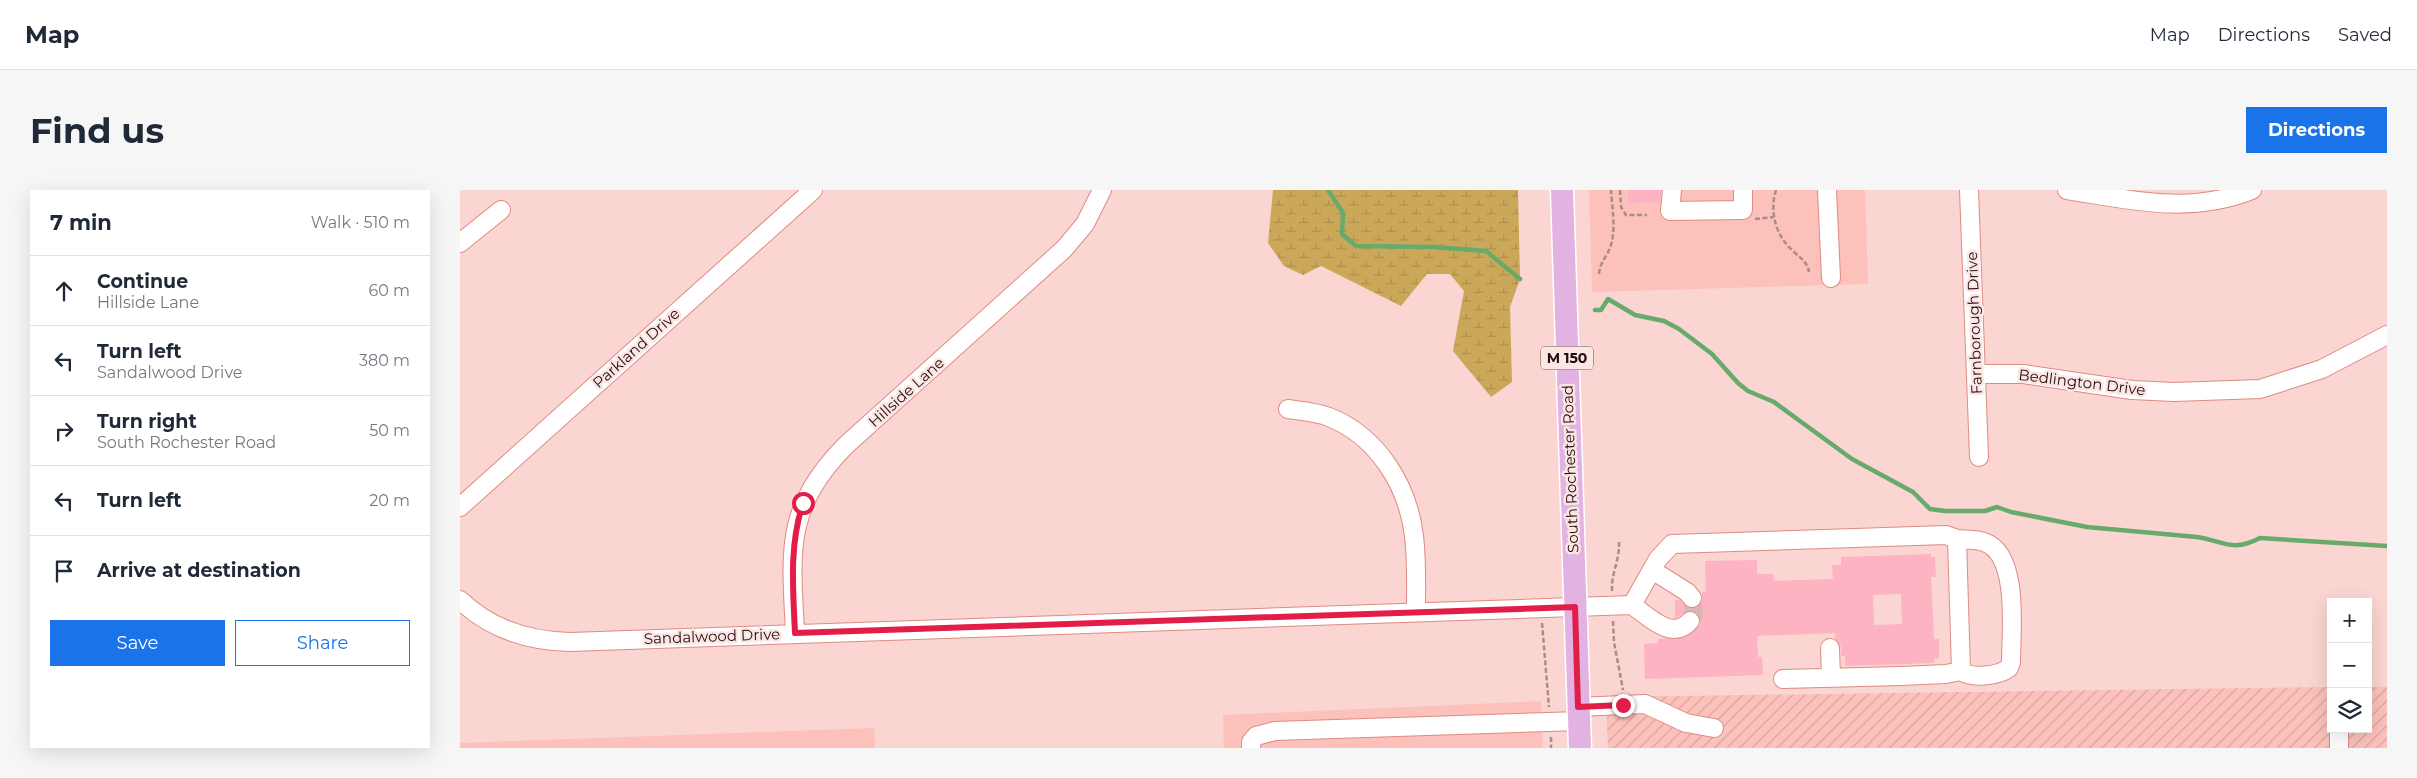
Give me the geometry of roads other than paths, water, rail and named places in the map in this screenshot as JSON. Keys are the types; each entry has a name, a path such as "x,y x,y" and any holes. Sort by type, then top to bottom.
{"main road":[{"name":"South Rochester Road","path":"1562,190 1580,748"}],"street":[{"name":"Parkland Drive","path":"460,506 813,190"},
{"name":"Hillside Lane","path":"795,633 794,541 803,503 820,473 845,446 1064,249 1085,224 1102,190"},
{"path":"1672,190 1670,211 1743,210 1743,190"},
{"path":"1827,190 1831,278"},
{"name":"Farnborough Drive","path":"1969,190 1979,457"},
{"path":"2067,190 2140,203 2174,197 2239,195 2252,190"},
{"path":"460,243 501,210"},
{"name":"Bedlington Drive","path":"1976,374 2022,374 2132,390 2174,392 2260,389 2322,368 2387,335"},
{"path":"1288,410 1311,412 1346,425 1371,445 1393,473 1406,499 1414,534 1416,612"},
{"path":"1690,621 1685,626 1677,629 1666,629 1632,605 1652,570 1672,544 1946,535 1957,539 1984,541 1997,551 2007,568 2011,598 2009,668 1998,674 1965,674 1961,670 1957,539"},
{"path":"1652,570 1688,592 1692,598"},
{"name":"Sandalwood Drive","path":"460,600 481,618 499,627 521,636 550,641 1632,605"},
{"path":"1830,648 1832,678"},
{"path":"1783,679 1946,674 1961,670"},
{"path":"1251,748 1251,742 1256,736 1275,731 1578,714 1623,705 1645,704 1686,723 1714,728"},
{"path":"2339,733 2339,748"}],"waterway":[{"path":"1328,190 1343,213 1342,234 1356,246 1434,247 1486,251 1520,279"},
{"path":"1595,310 1601,310 1608,299 1635,315 1664,321 1679,329 1712,354 1738,383 1748,391 1774,402 1852,459 1913,492 1930,509 1985,511 1997,507 2011,512 2087,527 2197,537 2228,545 2242,545 2260,538 2387,546"}],"tunnel":[{"path":"1690,621 1694,615 1692,598"}]}
